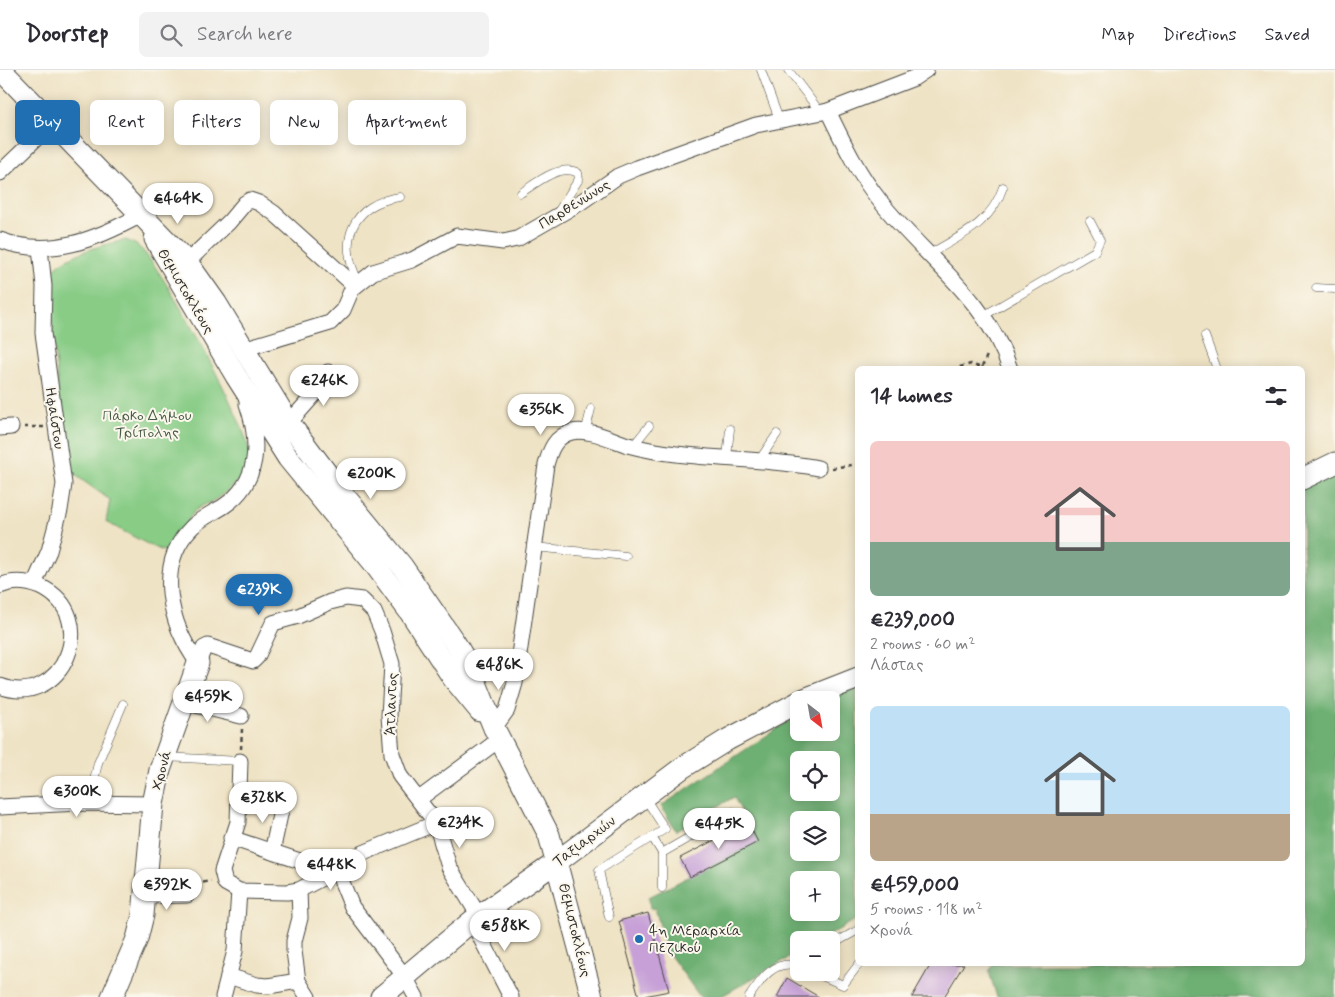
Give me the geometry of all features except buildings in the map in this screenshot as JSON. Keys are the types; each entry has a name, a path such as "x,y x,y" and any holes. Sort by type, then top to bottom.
{"street":[{"path":"1,70 30,100"},
{"name":"Παρθενώνος","path":"357,284 373,272 412,260 457,236 508,241 554,218 627,172 756,126 825,112 914,78 926,70"},
{"path":"825,112 872,191 983,316 1004,351 1009,366"},
{"path":"0,173 29,145"},
{"path":"0,240 22,246 40,248 64,246 87,240 141,215 73,145"},
{"path":"187,262 215,236 244,203 250,200 262,204 274,213 357,284 343,310 330,323 244,349"},
{"name":"Θεμιστοκλέους","path":"141,215 187,262 216,303 288,423 337,488 402,566 470,668 497,733 541,816 558,861 592,997"},
{"name":"Θεμιστοκλέους","path":"141,215 236,376 288,458 372,562 412,615 453,678 497,733"},
{"name":"Ηφαίστου","path":"34,584 49,551 60,510 64,484 60,452 54,427 43,332 44,286 40,248"},
{"path":"288,423 320,388 328,372"},
{"path":"198,663 188,650 175,621 169,587 171,571 174,558 186,534 194,525 234,498 250,474 255,460 255,433 250,411 236,376"},
{"path":"419,799 497,733 507,710 514,683 550,449 563,434 575,431 633,446 704,456 760,460 818,468"},
{"path":"1305,478 1335,464"},
{"path":"0,586 19,582 34,584 54,596 68,614 72,628 72,644 67,659 59,671 47,681 33,688 18,690 0,686"},
{"name":"Άτλαντος","path":"198,663 204,648 208,646 249,661 254,660 273,624 335,601 359,599 367,605 376,617 389,650 393,674 389,716 390,744 400,776 436,823 449,867 476,918 511,997"},
{"name":"Χρονά","path":"112,997 137,938 146,896 153,804 163,756 198,663"},
{"path":"825,691 855,679"},
{"path":"183,702 241,716"},
{"name":"Ταξιαρχών","path":"381,997 476,918 558,861 707,751 790,707"},
{"path":"240,761 238,822 231,838 222,871 225,883 239,891 287,892 299,890 337,870 356,856 436,823"},
{"path":"272,852 283,801"},
{"path":"0,807 89,803 153,804"},
{"path":"231,838 272,852 337,870"},
{"path":"337,870 352,908 405,977 416,997"},
{"path":"299,890 300,918 294,941 294,951 298,981 308,997"},
{"path":"223,997 235,951 239,891"},
{"path":"146,896 187,895"},
{"path":"228,976 257,985 268,986 298,981"}],"lane":[{"path":"761,70 780,122"},
{"path":"788,70 825,112"},
{"path":"521,193 560,171 578,173 578,179 554,218"},
{"path":"928,254 983,222 996,205 1003,188"},
{"path":"357,284 349,258 350,238 359,215 376,203 400,197"},
{"path":"983,316 1095,251 1100,240 1090,221"},
{"path":"1316,288 1335,289"},
{"path":"1205,336 1216,366"},
{"path":"586,433 592,409"},
{"path":"633,446 649,426"},
{"path":"727,457 730,429"},
{"path":"760,460 777,434"},
{"path":"534,547 626,556"},
{"path":"89,803 98,763 123,704"},
{"path":"163,756 240,761"},
{"path":"609,918 599,870 665,829 644,796"},
{"path":"662,853 733,812"},
{"path":"652,837 662,853 662,888"},
{"path":"840,940 855,932"},
{"path":"749,997 762,978 772,969 790,965"},
{"path":"834,981 843,985 857,966"}],"path":[{"path":"963,366 971,364 976,366"},
{"path":"5,428 54,427"},
{"path":"818,468 855,464"},
{"path":"240,761 241,716"},
{"path":"187,895 189,888 195,884 213,881 225,883"}],"green space":[{"name":"Πάρκο Δήμου Τρίπολης","path":"126,240 138,247 151,261 185,316 237,418 247,443 250,458 245,471 231,488 196,510 175,544 167,552 153,547 106,522 110,500 71,472 60,411 50,301 53,270 67,259 97,247"},
{"path":"1335,473 1335,997 997,997 989,972 992,966 1305,966 1305,487"},
{"path":"855,684 855,920 836,931 790,931 790,957 720,997 700,997 667,951 655,908 650,909 649,897 757,842 734,797 676,831 661,806 790,720 790,741 840,741 840,691"}],"place":[{"name":"4η Μεραρχία Πεζικού","path":"639,939"}]}
